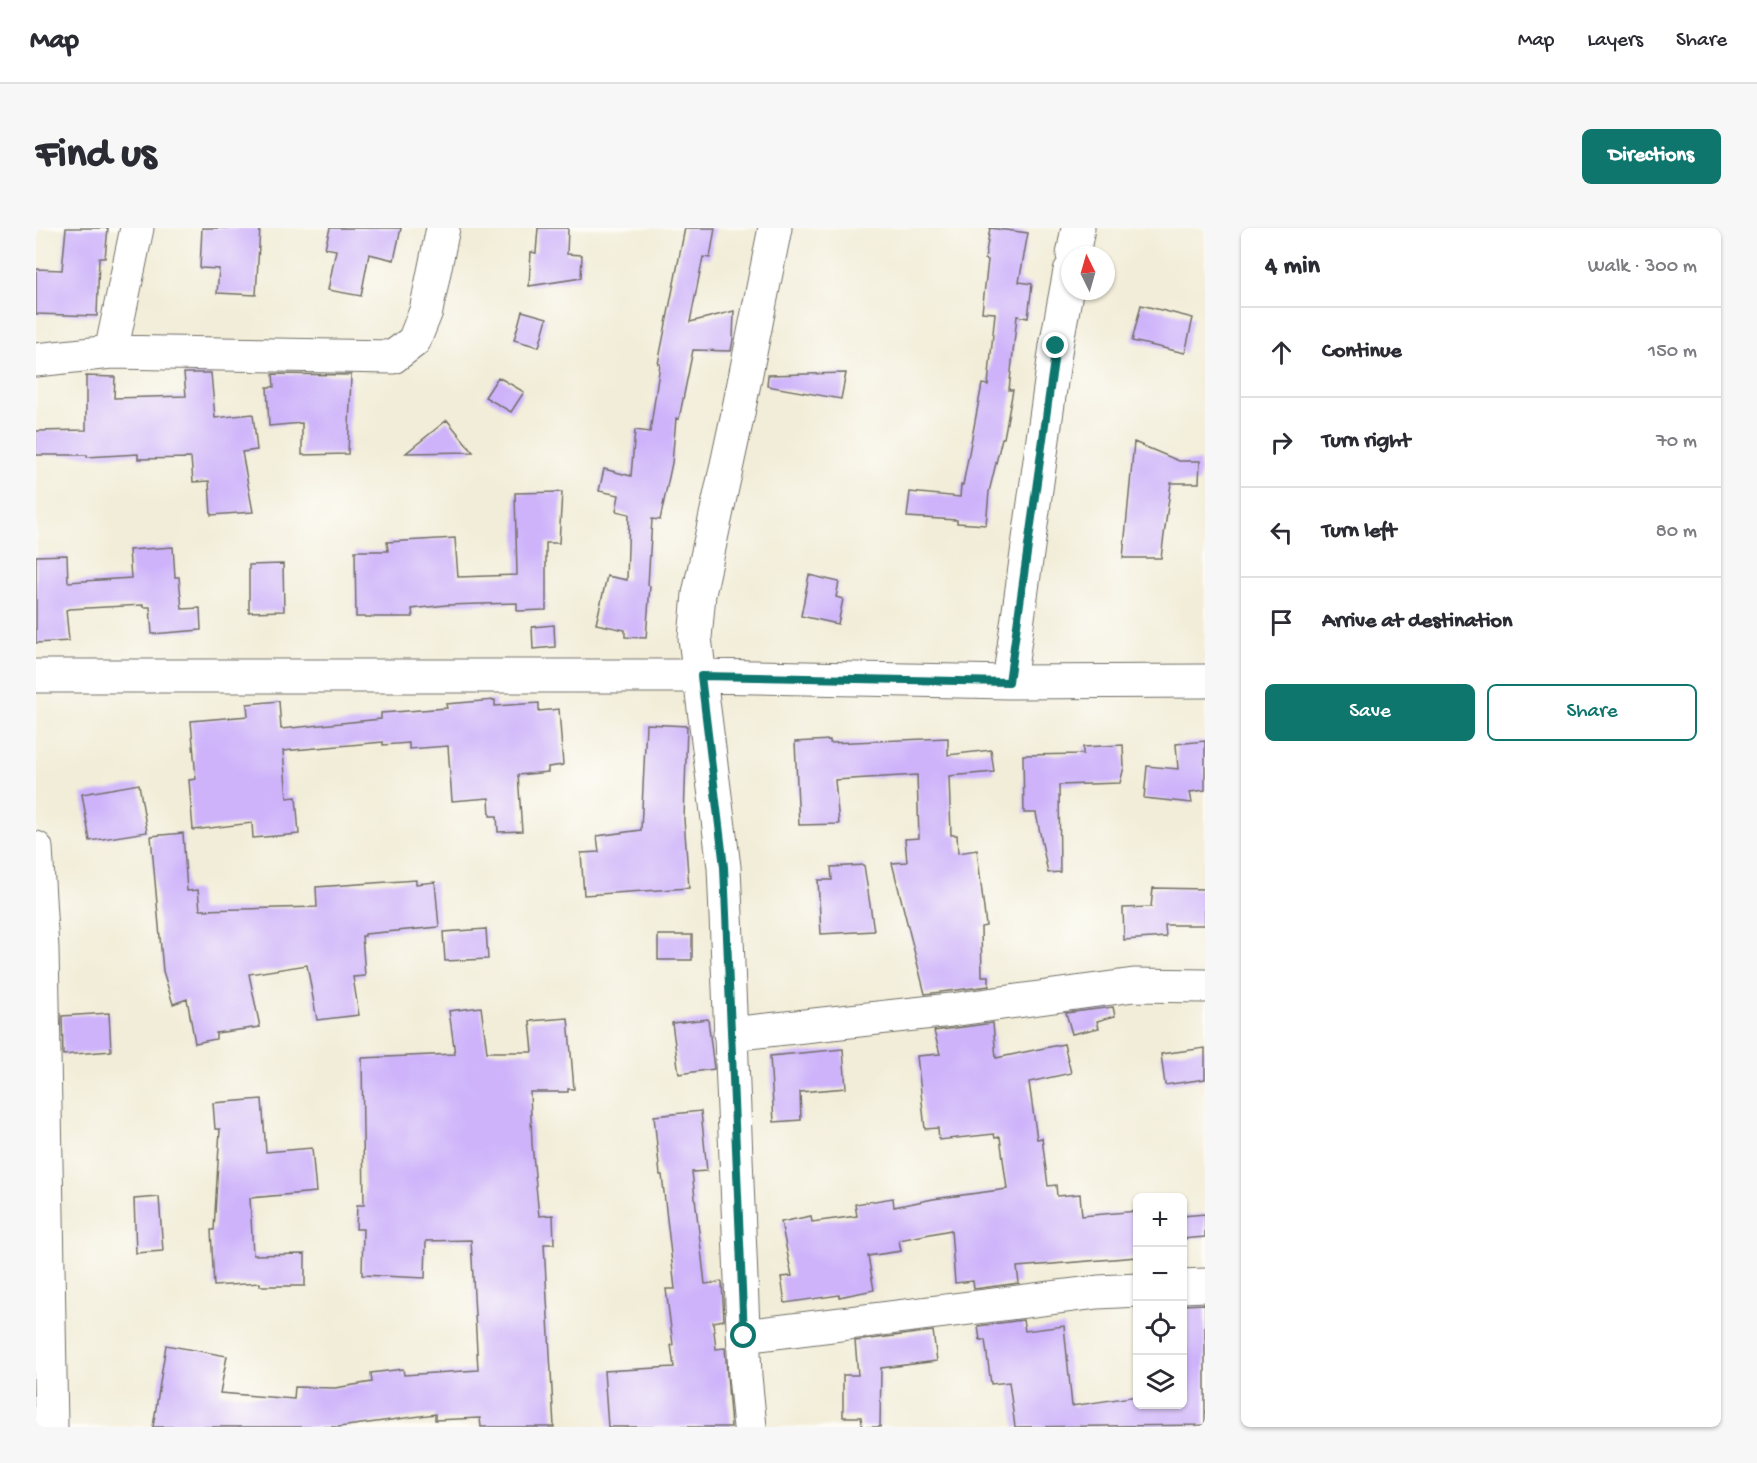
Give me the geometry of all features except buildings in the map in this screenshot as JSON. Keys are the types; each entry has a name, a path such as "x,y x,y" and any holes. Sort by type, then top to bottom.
{"street":[{"path":"111,352 137,228"},
{"path":"36,360 111,352 393,357 414,341 426,311 443,228"},
{"path":"750,1427 724,867 695,638 699,594 775,228"},
{"path":"1075,246 1078,228"},
{"path":"1009,682 1064,300"},
{"path":"36,676 701,676 1009,682 1205,681"},
{"path":"36,848 42,949 51,1427"},
{"path":"730,1034 951,1010 1134,985 1205,986"},
{"path":"1187,1286 1205,1285"},
{"path":"744,1336 1098,1292 1133,1290"}],"route":[{"path":"744,1336 724,867 701,676 1009,682 1056,346"}]}
